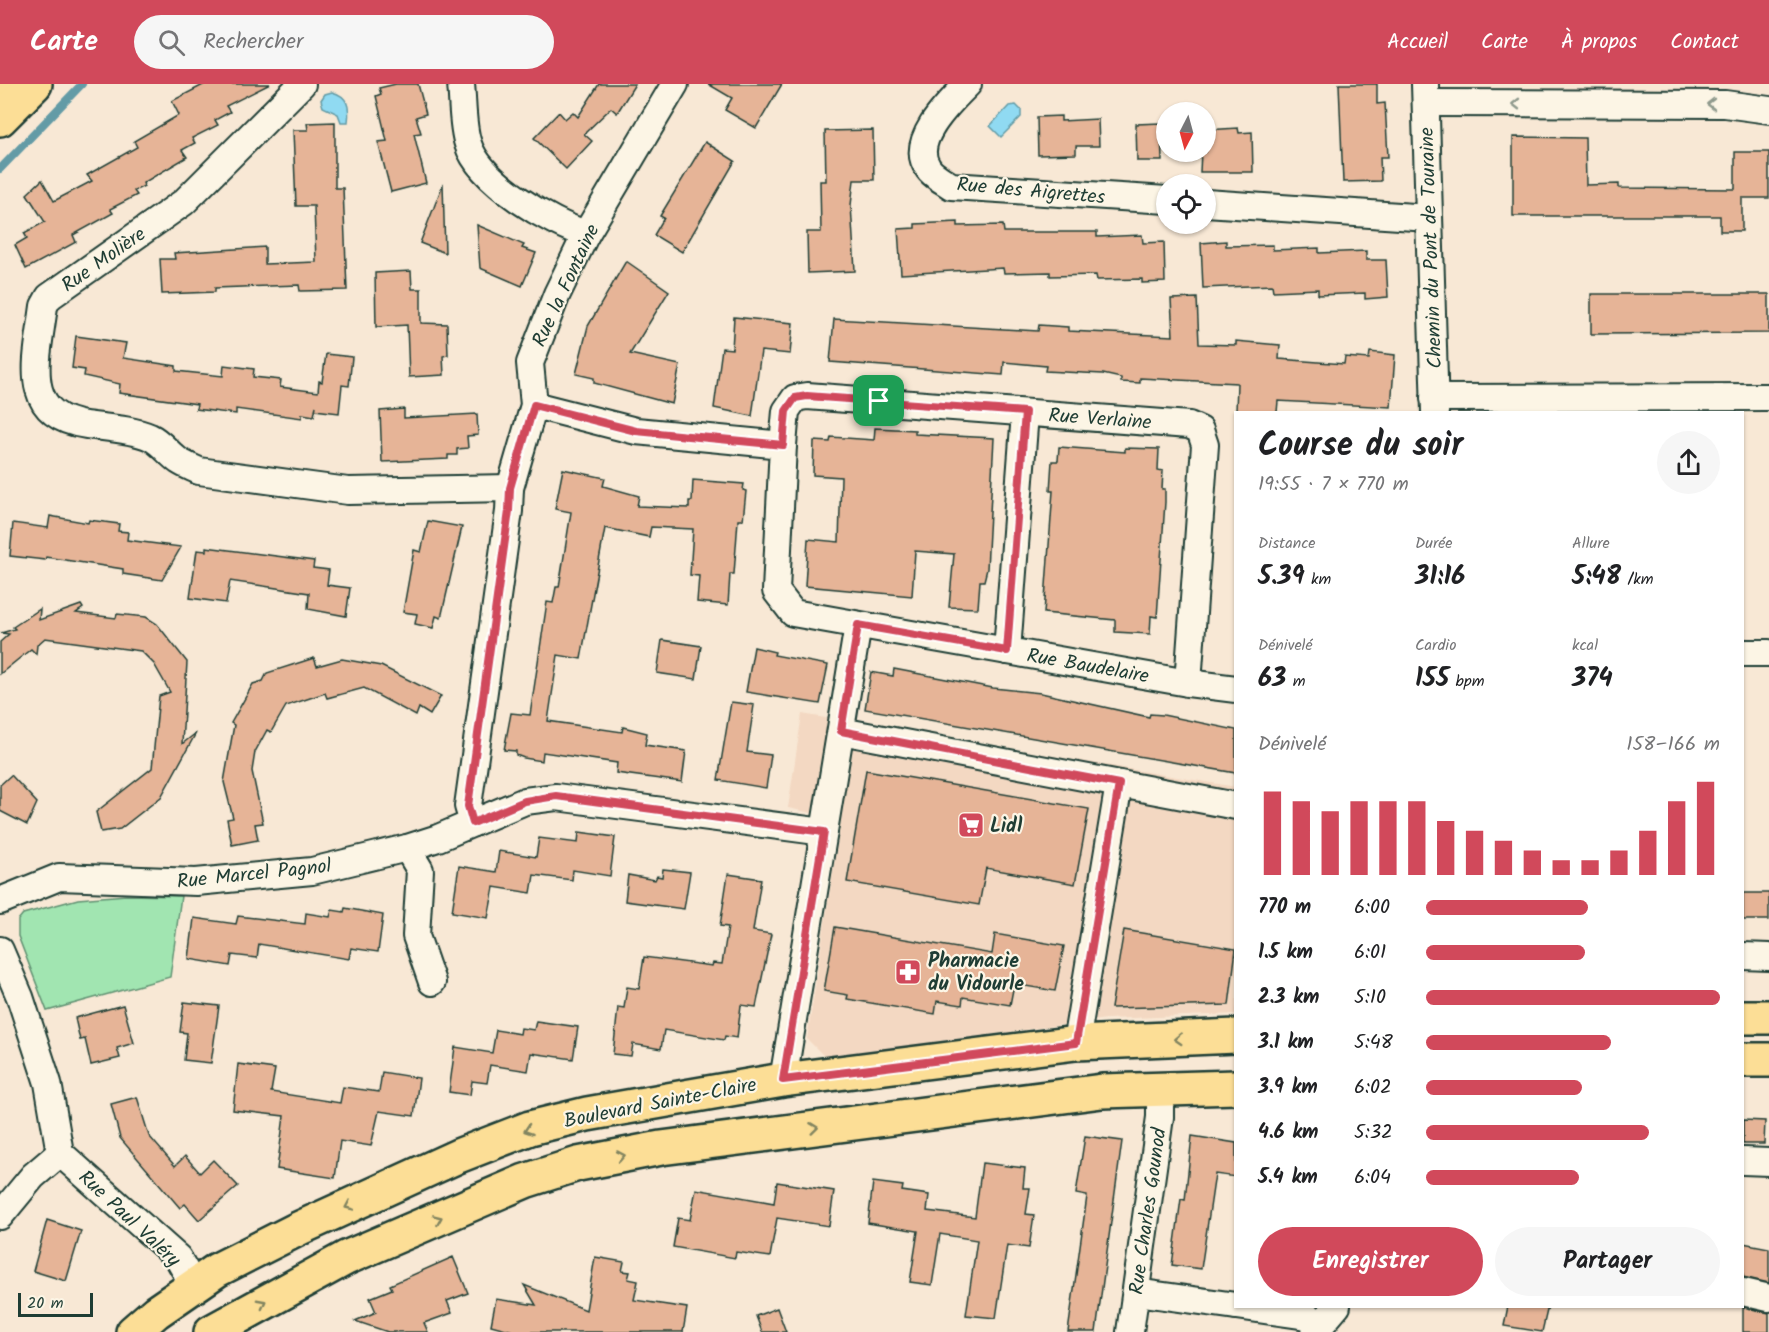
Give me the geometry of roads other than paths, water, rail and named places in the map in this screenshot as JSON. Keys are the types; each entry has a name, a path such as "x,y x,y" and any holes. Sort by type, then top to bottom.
{"main road":[{"path":"0,119 35,84"},
{"path":"1744,1017 1769,1017"},
{"name":"Boulevard Sainte-Claire","path":"133,1332 217,1270 300,1228 459,1156 530,1128 587,1113 783,1080 1076,1043 1234,1036"},
{"path":"1744,1060 1769,1060"},
{"path":"211,1332 346,1258 525,1181 578,1164 661,1148 1102,1091 1234,1087"}],"street":[{"name":"Rue Molière","path":"302,84 184,202 50,297 44,306 35,376 37,389 45,403 68,422 130,431 151,438 179,461 199,471 348,491 510,488"},
{"path":"461,84 468,144 482,167 506,190 566,228 586,234"},
{"name":"Rue la Fontaine","path":"473,823 468,806 509,511 510,488 534,405 530,363 557,294 586,234 675,84"},
{"name":"Rue des Aigrettes","path":"968,84 940,114 924,141 923,155 928,168 951,186 1156,199"},
{"path":"1425,94 1725,104 1769,110"},
{"name":"Chemin du Pont de Touraine","path":"1425,94 1434,405"},
{"path":"1216,204 1429,218"},
{"name":"Rue Verlaine","path":"783,445 786,411 795,398 807,396 1189,425 1200,430 1205,445 1188,683"},
{"path":"1434,405 1769,397"},
{"path":"534,405 636,431 783,445"},
{"path":"1007,651 1025,412"},
{"name":"Rue Baudelaire","path":"783,445 776,591 793,613 1188,683 1234,689"},
{"path":"783,1080 858,625"},
{"path":"1744,653 1769,653"},
{"path":"841,731 1234,806"},
{"path":"1076,1043 1119,784"},
{"name":"Rue Marcel Pagnol","path":"0,901 59,877 196,882 312,871 407,848 525,801 556,796 824,832"},
{"path":"407,848 420,870 416,936 432,982"},
{"path":"0,950 20,997 48,1083 60,1153 33,1176 0,1216"},
{"path":"1744,956 1769,957"},
{"name":"Rue Charles Gounod","path":"1130,1332 1160,1117 1160,1090"},
{"name":"Rue Paul Valéry","path":"60,1153 178,1258 194,1286"},
{"path":"1744,1161 1769,1162"},
{"path":"1136,1292 1234,1306"},
{"path":"1744,1292 1769,1298"},
{"path":"1251,1308 1307,1316 1318,1329 1335,1308"}],"water":[{"path":"332,92 345,99 349,112 348,122 341,122 338,114 323,107 321,100 325,94"},
{"path":"1016,105 1021,110 1021,117 1001,137 990,126 1009,106"}],"waterway":[{"path":"0,169 82,84"}],"place":[{"name":"Lidl","path":"971,825"},
{"name":"Pharmacie du Vidourle","path":"908,972"}]}
